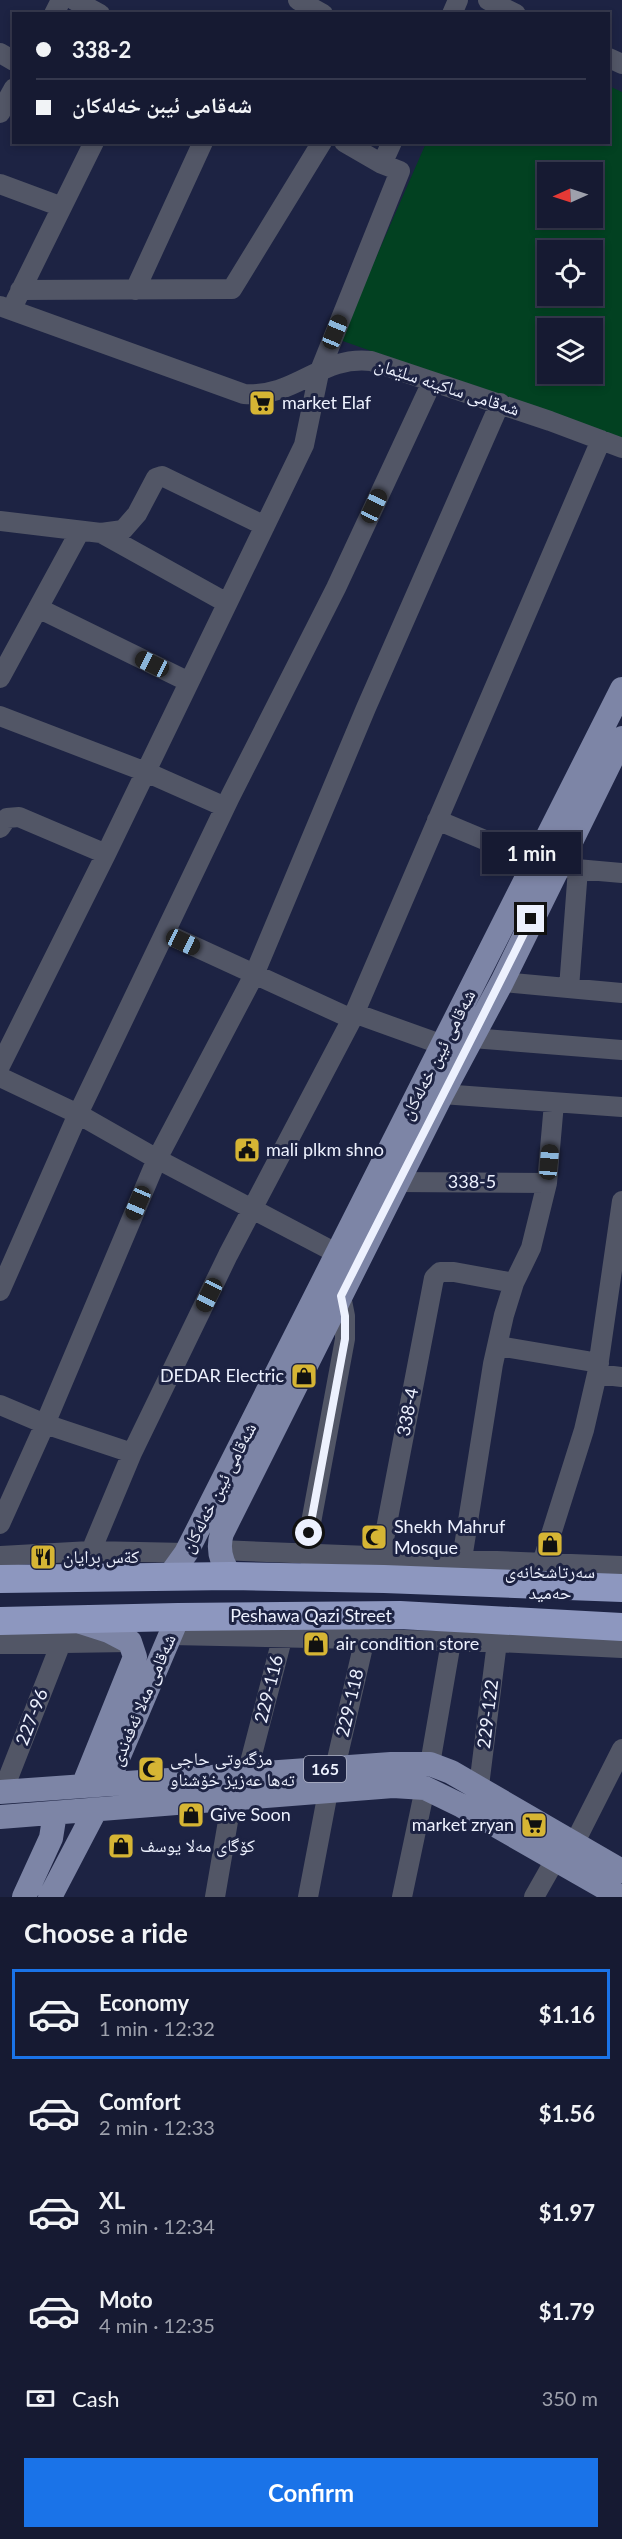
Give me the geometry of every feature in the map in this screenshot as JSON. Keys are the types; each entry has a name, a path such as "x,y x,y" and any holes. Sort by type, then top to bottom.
{"highway":[{"name":"Peshawa Qazi Street","path":"0,1579 87,1564 168,1578 231,1576 621,1581"},
{"name":"Peshawa Qazi Street","path":"0,1621 68,1632 400,1615 622,1627"}],"main road":[{"name":"شەقامی ئیبن خەلەکان","path":"556,866 622,688"},
{"name":"شەقامی ئیبن خەلەکان","path":"168,1578 186,1553 443,1045 556,866 622,739"},
{"name":"شەقامی ئیبن خەلەکان","path":"231,1576 222,1563 219,1550 222,1533 442,1094 502,982 504,947"},
{"name":"شەقامی مەلا ئەفەندی","path":"99,1776 174,1626"},
{"name":"شەقامی مەلا ئەفەندی","path":"68,1632 109,1631 130,1642 134,1652 134,1663 99,1776"},
{"name":"165","path":"0,1817 90,1819 232,1798 335,1768 430,1764 479,1786 622,1871"},
{"name":"165","path":"1,1792 99,1776 247,1774 328,1792 393,1786 425,1788 462,1806 621,1897"},
{"path":"24,1897 51,1838 54,1818"},
{"path":"50,1897 90,1819"}],"street":[{"path":"74,0 96,12"},
{"path":"298,0 323,9"},
{"path":"488,0 512,12"},
{"path":"0,113 12,92"},
{"path":"6,308 20,290 93,144"},
{"path":"135,290 202,144"},
{"path":"20,290 232,290 321,144"},
{"path":"338,1254 157,1159 78,1114 1,1066 304,446 318,373 400,171 382,164 347,144"},
{"path":"382,164 391,144"},
{"path":"0,184 62,207"},
{"name":"شەقامی ساکینە سلێمان","path":"6,308 244,394 271,393 337,363 370,361 622,448"},
{"path":"0,1291 78,1114 225,807 336,588 432,382"},
{"path":"0,1524 45,1424 157,1159 254,975 366,708 500,404"},
{"path":"87,1564 132,1453 252,1207 353,1016 601,440"},
{"path":"0,521 101,533 123,530 137,514 156,478 162,476 265,526"},
{"path":"0,678 80,531"},
{"path":"101,533 227,603"},
{"path":"38,608 189,682"},
{"path":"0,716 146,772 225,807"},
{"path":"0,828 7,818 18,817 106,854"},
{"path":"437,820 556,866 622,873"},
{"path":"556,866 569,988"},
{"path":"165,933 254,975 353,1016 443,1045"},
{"path":"502,982 622,993"},
{"path":"472,1038 622,1050"},
{"path":"442,1094 554,1104 622,1107"},
{"path":"462,1559 504,1314 514,1283 531,1248 547,1183 554,1104"},
{"name":"338-5","path":"398,1182 547,1183"},
{"path":"542,1563 584,1430 615,1305 622,1201"},
{"name":"338-4","path":"381,1555 434,1278 440,1272 454,1272 514,1283"},
{"path":"305,1555 345,1339 345,1316 341,1296"},
{"path":"498,1346 598,1369 622,1377"},
{"path":"0,1406 45,1424 132,1453"},
{"path":"219,1550 542,1563 621,1581"},
{"path":"0,1556 87,1564 186,1553"},
{"path":"174,1626 282,1639 365,1638 622,1648"},
{"path":"0,1644 68,1632"},
{"name":"227-96","path":"1,1792 68,1632"},
{"name":"229-118","path":"335,1768 365,1638"},
{"name":"229-116","path":"247,1774 282,1639"},
{"path":"430,1764 451,1641"},
{"name":"229-122","path":"479,1786 497,1642"},
{"path":"574,1844 622,1749"},
{"path":"402,1897 425,1788"},
{"path":"308,1897 328,1792"},
{"path":"215,1897 232,1798"},
{"path":"534,1897 555,1860"}],"green space":[{"path":"610,86 622,92 622,440 340,340 426,144 610,144"}],"place":[{"name":"market Elaf","path":"262,403"},
{"name":"mali plkm shno","path":"247,1150"},
{"name":"DEDAR Electric","path":"304,1376"},
{"name":"Shekh Mahruf Mosque","path":"374,1537"},
{"name":"سەرتاشخانەی حەمید","path":"550,1544"},
{"name":"كةس برايان","path":"43,1557"},
{"name":"air condition store","path":"316,1644"},
{"name":"مزگەوتی حاجی تەها عەزیز خۆشناو","path":"151,1769"},
{"name":"Give Soon","path":"191,1815"},
{"name":"market zryan","path":"534,1825"},
{"name":"کۆگای مەلا یوسف","path":"121,1846"}],"route":[{"path":"309,1533 345,1339 345,1316 341,1296 442,1094 502,982 531,919"}]}
